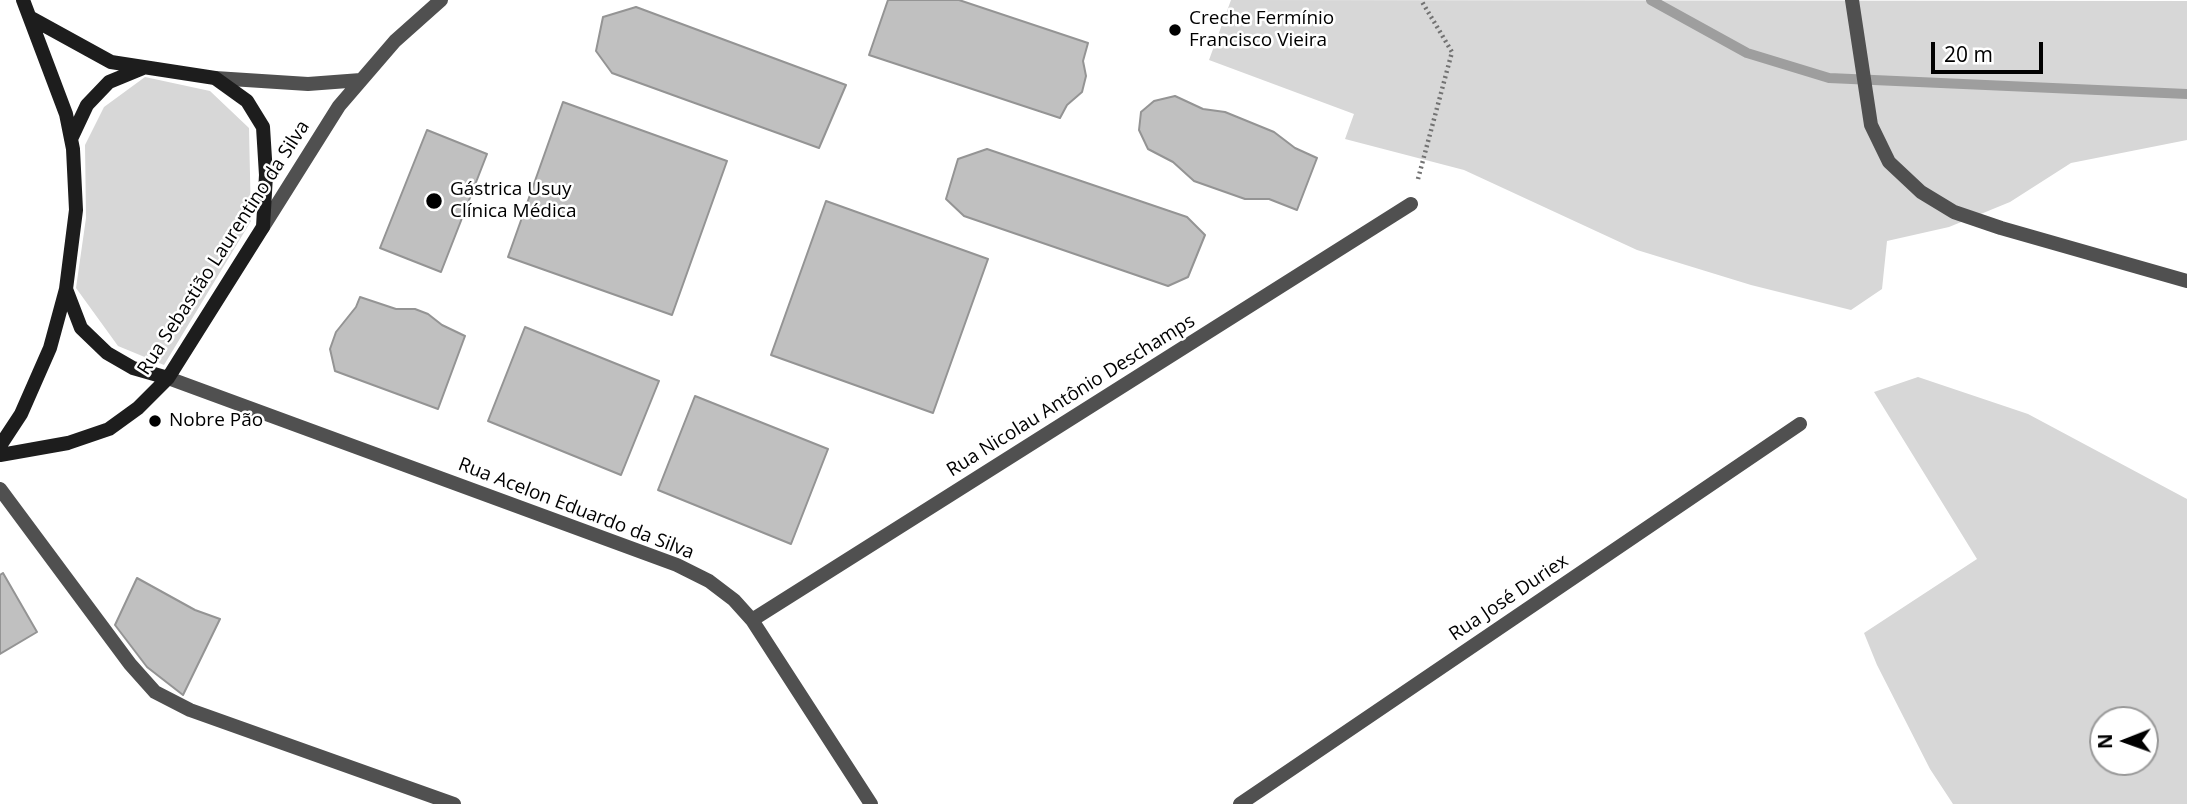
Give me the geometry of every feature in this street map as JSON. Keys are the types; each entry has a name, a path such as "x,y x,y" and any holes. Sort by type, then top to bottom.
{"main road":[{"path":"0,446 22,414 50,348 66,289 76,210 71,139 66,114 23,0"},
{"path":"31,18 111,62 215,78 247,101 263,127 266,175 263,227"},
{"path":"71,139 87,105 109,82 144,68"},
{"name":"Rua Sebastião Laurentino da Silva","path":"0,455 68,443 109,429 138,408 168,378 263,227"},
{"path":"66,289 81,328 107,353 134,368 168,378"}],"street":[{"name":"Rua Sebastião Laurentino da Silva","path":"263,227 339,106 395,41 441,0"},
{"path":"1852,0 1871,125 1889,162 1921,192 1954,212 2001,228 2187,281"},
{"path":"215,78 308,85 361,80"},
{"name":"Rua Nicolau Antônio Deschamps","path":"752,620 1412,204"},
{"name":"Rua Acelon Eduardo da Silva","path":"168,378 677,565 709,582 734,600 752,620 871,804"},
{"name":"Rua José Duriex","path":"1240,804 1800,424"},
{"path":"0,489 130,664 155,692 190,710 454,804"}],"path":[{"path":"1412,204 1452,52 1422,0"}],"shaded area":[{"path":"1231,0 2187,1 2187,140 2071,163 2010,202 1949,227 1887,241 1882,289 1851,310 1751,285 1637,250 1464,170 1345,139 1354,114 1209,60"},
{"path":"145,77 210,91 249,128 251,221 164,365 118,346 76,288 86,218 85,145 104,107"},
{"path":"1918,377 2028,414 2187,499 2187,804 1953,804 1930,769 1877,665 1864,633 1977,559 1874,392"}],"building":[{"path":"888,0 959,0 1088,43 1083,61 1086,76 1082,92 1067,105 1060,118 869,55"},
{"path":"636,7 846,85 819,148 612,73 596,51 603,17"},
{"path":"1175,96 1203,109 1225,112 1274,132 1295,148 1317,158 1297,210 1269,199 1245,199 1194,181 1173,162 1148,149 1139,130 1141,112 1154,101"},
{"path":"563,102 727,161 672,315 508,257"},
{"name":"Gástrica Usuy Clínica Médica","path":"427,130 487,154 441,272 380,248"},
{"path":"987,149 1187,217 1205,235 1188,277 1168,286 964,216 946,199 958,159"},
{"path":"826,201 988,259 933,413 771,355"},
{"path":"360,297 396,309 415,309 465,336 438,409 335,371 330,349 336,332 356,307"},
{"path":"525,327 659,381 621,475 488,421"},
{"path":"695,396 828,449 791,544 658,490"},
{"path":"3,573 37,632 0,654 0,575"},
{"path":"137,578 195,610 220,619 183,695 147,667 115,625"}],"waterway":[{"path":"1651,0 1747,53 1829,78 2187,94"}],"place":[{"name":"Creche Fermínio Francisco Vieira","path":"1175,30"},
{"name":"Gástrica Usuy Clínica Médica","path":"434,201"},
{"name":"Nobre Pão","path":"155,421"}]}
